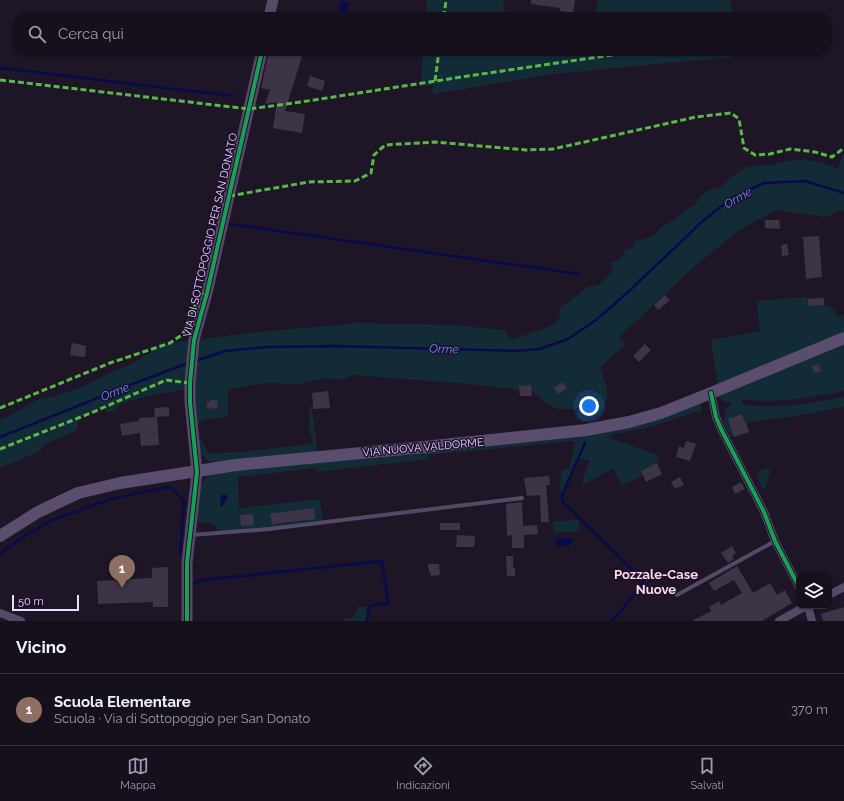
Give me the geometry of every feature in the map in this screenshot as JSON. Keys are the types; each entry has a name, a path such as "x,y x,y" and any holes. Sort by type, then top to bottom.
{"main road":[{"name":"VIA NUOVA VALDORME","path":"0,536 38,512 78,493 147,478 248,464 424,448 586,430 629,422 661,413 844,338"}],"street":[{"path":"270,12 273,0"},
{"name":"VIA DI SOTTOPOGGIO PER SAN DONATO","path":"197,472 190,402 190,383 194,340 208,286 261,56"},
{"path":"711,393 716,417 721,429 764,512 775,540 796,581"},
{"path":"187,621 187,563 197,472"},
{"path":"832,593 844,587"},
{"path":"779,621 801,609"},
{"path":"808,609 812,621"},
{"path":"0,614 21,621"}],"lane":[{"path":"190,535 269,529 522,498"},
{"path":"676,595 775,540"}],"shaded area":[{"path":"427,0 504,0 506,12 426,12"},
{"path":"597,0 731,0 731,12 596,12"},
{"path":"341,1 349,3 346,12 338,12"},
{"path":"423,56 733,57 553,74 433,94 433,85 421,87"},
{"path":"842,155 844,156 844,211 840,210 826,217 777,210 753,222 737,232 695,266 619,337 625,345 600,367 607,388 607,399 600,415 591,420 582,422 577,417 579,408 557,408 548,404 531,390 353,375 339,380 326,378 301,384 263,383 228,390 228,417 203,420 198,424 195,416 195,380 190,390 153,395 122,403 113,412 106,411 105,407 80,417 76,431 45,444 40,451 0,468 0,420 8,417 36,400 55,396 84,386 137,361 158,347 170,343 249,333 359,323 452,325 504,330 511,340 554,325 560,317 559,309 588,287 600,284 613,270 611,262 620,260 625,250 633,248 635,242 654,236 659,229 695,205 701,195 712,189 721,188 729,179 748,167 777,164 790,160 799,160 822,163 838,169","holes":["210,400 217,400 218,408 208,409 207,402"]},
{"path":"806,297 808,299 808,306 824,305 835,310 836,316 844,315 844,391 799,399 769,401 742,400 742,404 754,406 780,406 844,397 844,407 789,417 748,422 747,427 742,414 729,419 734,437 726,428 724,421 726,409 730,407 731,403 726,402 711,393 718,390 711,340 760,331 757,301"},
{"path":"701,397 701,413 695,412 641,429 614,434 607,437 660,456 657,462 648,470 639,477 622,486 613,468 583,485 583,478 590,460 578,459 562,495 560,485 562,470 569,469 574,441 428,455 428,459 317,472 316,468 238,477 239,508 320,499 323,522 220,533 213,524 199,522 191,525 197,492 203,481 210,475 236,465 586,430"},
{"path":"307,404 312,409 317,452 216,462 208,461 198,450 197,441 201,440 208,452 212,453 241,452 310,444 313,441 309,429 310,417"},
{"path":"767,468 770,470 766,489 762,489 757,475 761,470"},
{"path":"224,494 228,497 222,507 220,505 221,496"},
{"path":"578,519 579,531 554,533 553,522"},
{"path":"570,538 573,540 570,546 556,546 557,539"},
{"path":"369,606 367,621 344,621 344,619 353,618 359,607"}],"building":[{"path":"531,0 575,0 573,12 560,11 560,8 531,4"},
{"path":"268,56 302,56 285,111 305,114 302,133 273,128 277,102 265,104 270,90 261,88"},
{"path":"310,76 325,81 322,91 307,86"},
{"path":"765,220 779,220 780,229 765,228"},
{"path":"819,236 822,277 806,279 803,237"},
{"path":"787,244 789,255 782,256 781,245"},
{"path":"665,295 670,300 658,310 654,305"},
{"path":"824,298 824,305 808,306 808,299"},
{"path":"72,343 86,346 85,357 70,355"},
{"path":"645,344 651,350 639,362 633,356"},
{"path":"819,364 821,371 814,373 812,366"},
{"path":"563,382 567,388 558,394 554,388"},
{"path":"531,385 532,396 520,396 519,386"},
{"path":"328,391 330,408 313,409 312,393"},
{"path":"210,400 217,400 218,408 207,409 207,402"},
{"path":"169,407 169,416 157,417 159,445 141,446 140,433 122,436 120,424 139,421 139,418 155,417 154,408"},
{"path":"742,414 749,432 734,437 728,419"},
{"path":"686,441 696,444 690,461 676,457 679,446 684,448"},
{"path":"657,463 662,474 646,482 641,471"},
{"path":"549,476 550,485 546,485 549,522 541,522 540,495 527,496 524,478"},
{"path":"680,477 684,485 675,489 671,482"},
{"path":"741,482 745,489 735,494 732,487"},
{"path":"522,502 523,526 537,525 538,534 524,535 524,548 512,548 512,535 507,536 506,504"},
{"path":"314,508 315,519 272,524 270,514"},
{"path":"253,514 254,525 241,526 240,515"},
{"path":"440,523 460,523 460,530 440,530"},
{"path":"457,535 475,536 474,547 456,547"},
{"path":"732,546 736,553 732,556 734,559 728,563 721,553"},
{"path":"506,556 513,556 515,576 507,576"},
{"path":"428,564 439,564 440,575 431,576"},
{"path":"737,566 753,593 770,583 777,595 785,590 792,603 762,621 692,621 711,611 709,607 719,601 721,605 742,593 734,580 714,591 709,583"},
{"path":"168,567 168,607 153,607 153,602 98,604 97,581 152,578 152,568"},
{"path":"844,607 844,621 823,621 821,614"}],"waterway":[{"path":"0,68 233,96"},
{"name":"Orme","path":"196,361 225,351 267,347 336,346 517,351 540,349 568,339 596,320 627,293 704,220 732,198 764,183 805,181 844,193"},
{"path":"229,224 579,274"},
{"name":"Orme","path":"0,437 189,363"},
{"path":"585,443 562,495 562,501 644,581 612,621"},
{"path":"0,554 17,541 50,521 108,500 171,487 184,501 180,554"},
{"path":"194,583 203,580 382,561 388,603 369,606 367,621"}],"marked path":[{"path":"445,12 446,0"},
{"path":"435,81 438,56"},
{"path":"0,80 249,109 605,56"},
{"path":"229,196 309,182 355,181 371,173 374,155 385,145 435,142 526,150 553,149 696,117 731,113 739,119 744,148 755,155 770,154 790,149 815,152 832,157 844,148"},
{"path":"0,408 110,363 170,343 183,334 199,296 207,293"},
{"path":"0,449 91,413 166,380 190,383"}],"cycle path":[{"path":"187,621 187,563 197,472 190,402 190,383 194,340 207,293 261,56"},
{"path":"711,393 716,417 721,429 764,512 775,541 796,581"}],"place":[{"name":"Scuola Elementare","path":"122,588"}],"district":[{"name":"Pozzale-Case Nuove","path":"656,582"}]}
